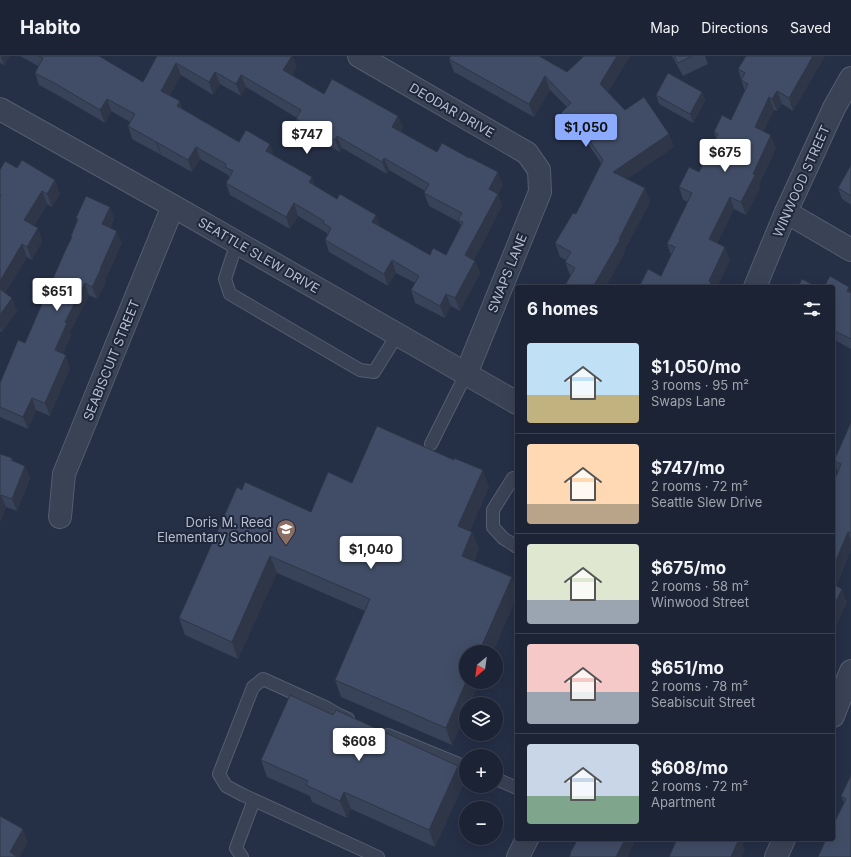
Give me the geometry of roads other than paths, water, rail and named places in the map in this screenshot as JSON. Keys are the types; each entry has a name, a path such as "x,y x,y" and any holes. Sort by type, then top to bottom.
{"street":[{"name":"DEODAR DRIVE","path":"359,56 527,153 538,170"},
{"name":"WINWOOD STREET","path":"756,285 786,212 834,108 851,78"},
{"name":"SEATTLE SLEW DRIVE","path":"0,109 515,402"},
{"name":"SWAPS LANE","path":"466,374 540,192 538,170"},
{"name":"SEABISCUIT STREET","path":"60,517 64,474 173,206"},
{"path":"786,212 851,250"},
{"path":"835,711 851,671"},
{"path":"518,857 526,841"},
{"path":"776,857 783,841"}],"lane":[{"path":"236,242 225,279 230,294 360,370 374,372 398,334"},
{"path":"431,444 466,374"},
{"path":"515,477 493,510 493,527 503,538 515,546"},
{"path":"362,724 339,715 327,708 262,679 253,687 219,774 226,786 378,857"},
{"path":"376,730 459,764"},
{"path":"503,782 515,787"},
{"path":"242,857 236,848 254,800"}],"place":[{"name":"Doris M. Reed Elementary School","path":"286,546"}]}
